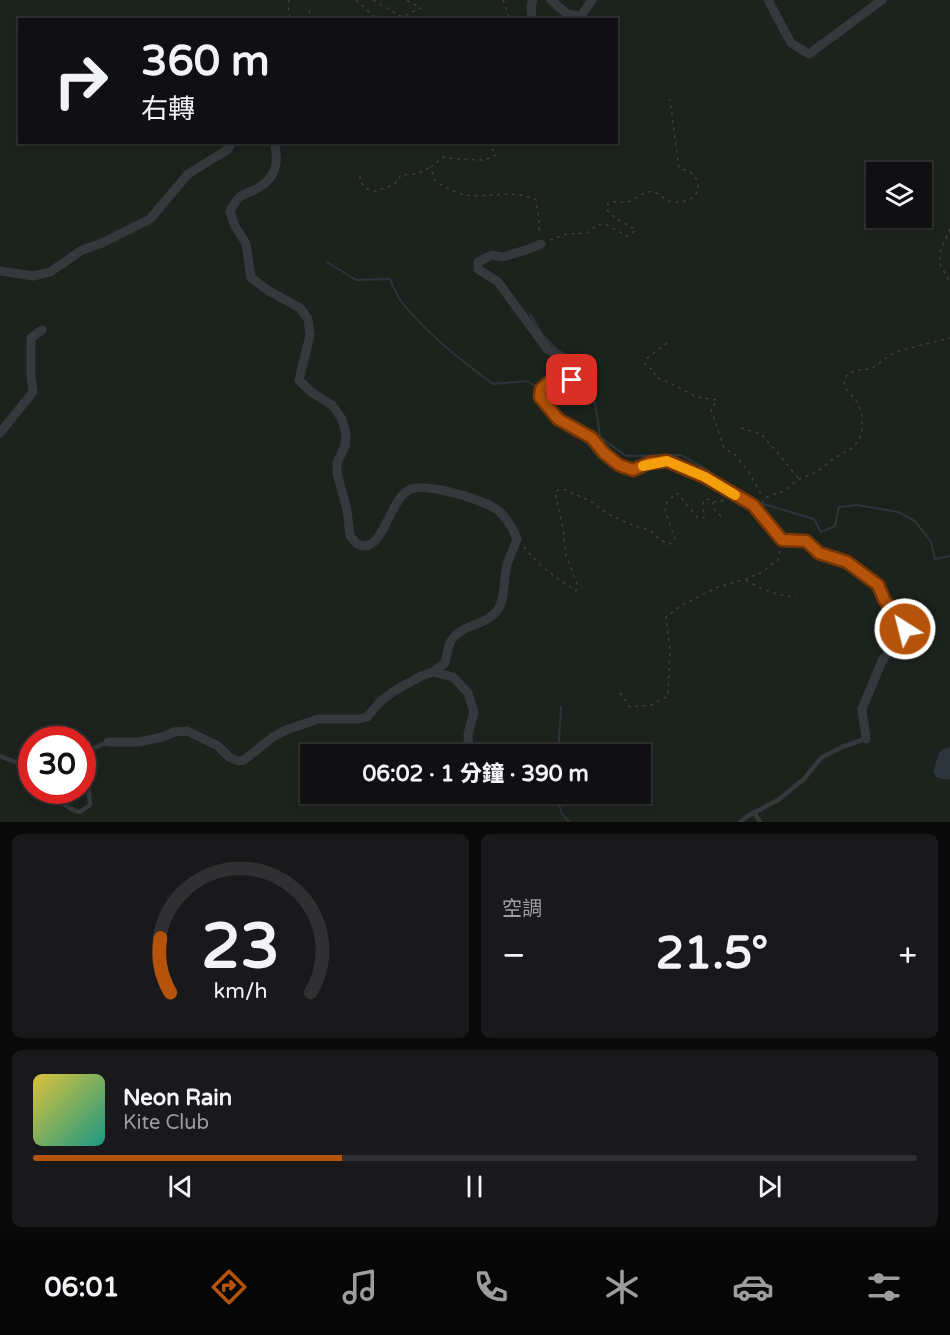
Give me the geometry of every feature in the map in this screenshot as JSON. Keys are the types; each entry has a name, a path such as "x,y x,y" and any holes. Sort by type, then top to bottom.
{"street":[{"path":"532,18 533,0"},
{"path":"551,0 567,14 581,16 592,0"},
{"path":"768,0 791,43 809,54 882,0"},
{"path":"0,271 33,276 50,272 82,250 102,243 150,219 188,174 227,150 231,144"},
{"path":"108,742 139,742 162,738 174,732 187,731 218,747 229,757 238,761 244,760 273,737 286,730 318,720 367,717 380,702 394,692 421,676 433,672 445,663 450,642 458,633 488,619 501,604 507,565 517,539 512,525 498,511 483,502 422,487 409,489 402,496 377,540 366,546 357,544 350,536 337,473 337,463 345,446 346,434 342,419 332,405 311,392 299,381 310,335 308,319 300,308 251,278 246,244 230,212 239,197 268,181 276,168 277,155 274,144"},
{"path":"541,244 502,257 492,255 478,262 478,269 498,282 548,350 561,356 574,371 572,380 550,381 541,389 540,397 558,419 592,438 604,453 619,465 633,470 649,463 667,461 705,477 753,505 782,540 806,541 819,553 847,562 878,585 890,608 905,621 905,629 882,661 862,709 866,739"},
{"path":"0,433 33,392 31,338 42,330"},
{"path":"433,672 453,677 468,693 474,712 468,734 468,744"}],"lane":[{"path":"740,822 746,816 778,800 804,779 820,758 866,739"},
{"path":"96,746 108,742"},
{"path":"0,756 18,763"},
{"path":"64,804 80,812 90,804"},
{"path":"754,812 760,822"}],"path":[{"path":"289,0 290,18"},
{"path":"356,0 376,18"},
{"path":"373,0 402,17 421,8 406,0"},
{"path":"503,0 509,18"},
{"path":"307,18 312,6"},
{"path":"505,18 507,11"},
{"path":"431,167 435,182 466,195 527,195 536,200 541,244 567,234 587,233 597,225 605,224 627,236 636,230 615,218 607,210 608,203 631,201 645,193 653,192 670,201 683,202 693,199 698,193 699,186 692,172 679,168 670,99"},
{"path":"360,176 360,182 367,189 376,191 394,185 401,174 416,174 431,167 443,157 485,159 496,155 489,144"},
{"path":"950,229 941,249 939,263 950,282"},
{"path":"758,512 764,498 817,472 833,459 854,447 862,434 862,415 858,403 844,383 846,376 855,370 871,369 895,352 950,338"},
{"path":"667,343 646,359 645,364 654,370 655,377 697,397 717,400 711,409 724,448 735,455 749,472 764,498"},
{"path":"741,428 761,434 799,479"},
{"path":"517,539 533,559 576,591 577,583 566,556 555,492 560,489 594,503 606,513 627,523 651,531 660,540 670,544 675,539 665,510 667,502 677,493 697,518 704,518 703,501 710,499 714,502 741,498"},
{"path":"714,502 712,507 724,519"},
{"path":"620,693 630,707 651,705 668,696 670,648 666,616 682,604 718,587 762,572 778,560 782,540"},
{"path":"746,579 754,585 782,596 796,597"}],"shaded area":[{"path":"0,0 950,0 950,822 0,822"}],"waterway":[{"path":"327,262 356,280 390,279 400,300 421,324 455,355 493,384 527,381 540,389"},
{"path":"530,314 542,334 557,350"},
{"path":"570,361 584,371 595,403 600,436"},
{"path":"544,392 554,407"},
{"path":"557,412 600,437 626,456 681,455 706,469 720,481"},
{"path":"753,501 814,519 821,532 835,526 839,507 857,505 898,512 915,521 931,542 935,559 950,556"},
{"path":"558,744 561,707"},
{"path":"950,755 946,756 941,771 950,772"},
{"path":"559,804 562,814 569,822"}],"slow traffic":[{"path":"643,466 667,461 705,477 735,495"}],"route":[{"path":"572,380 550,381 541,389 540,397 558,419 592,438 604,453 619,465 633,470 649,463 667,461 705,477 753,505 782,540 806,541 819,553 847,562 878,585 890,608 905,621 905,629"}]}
